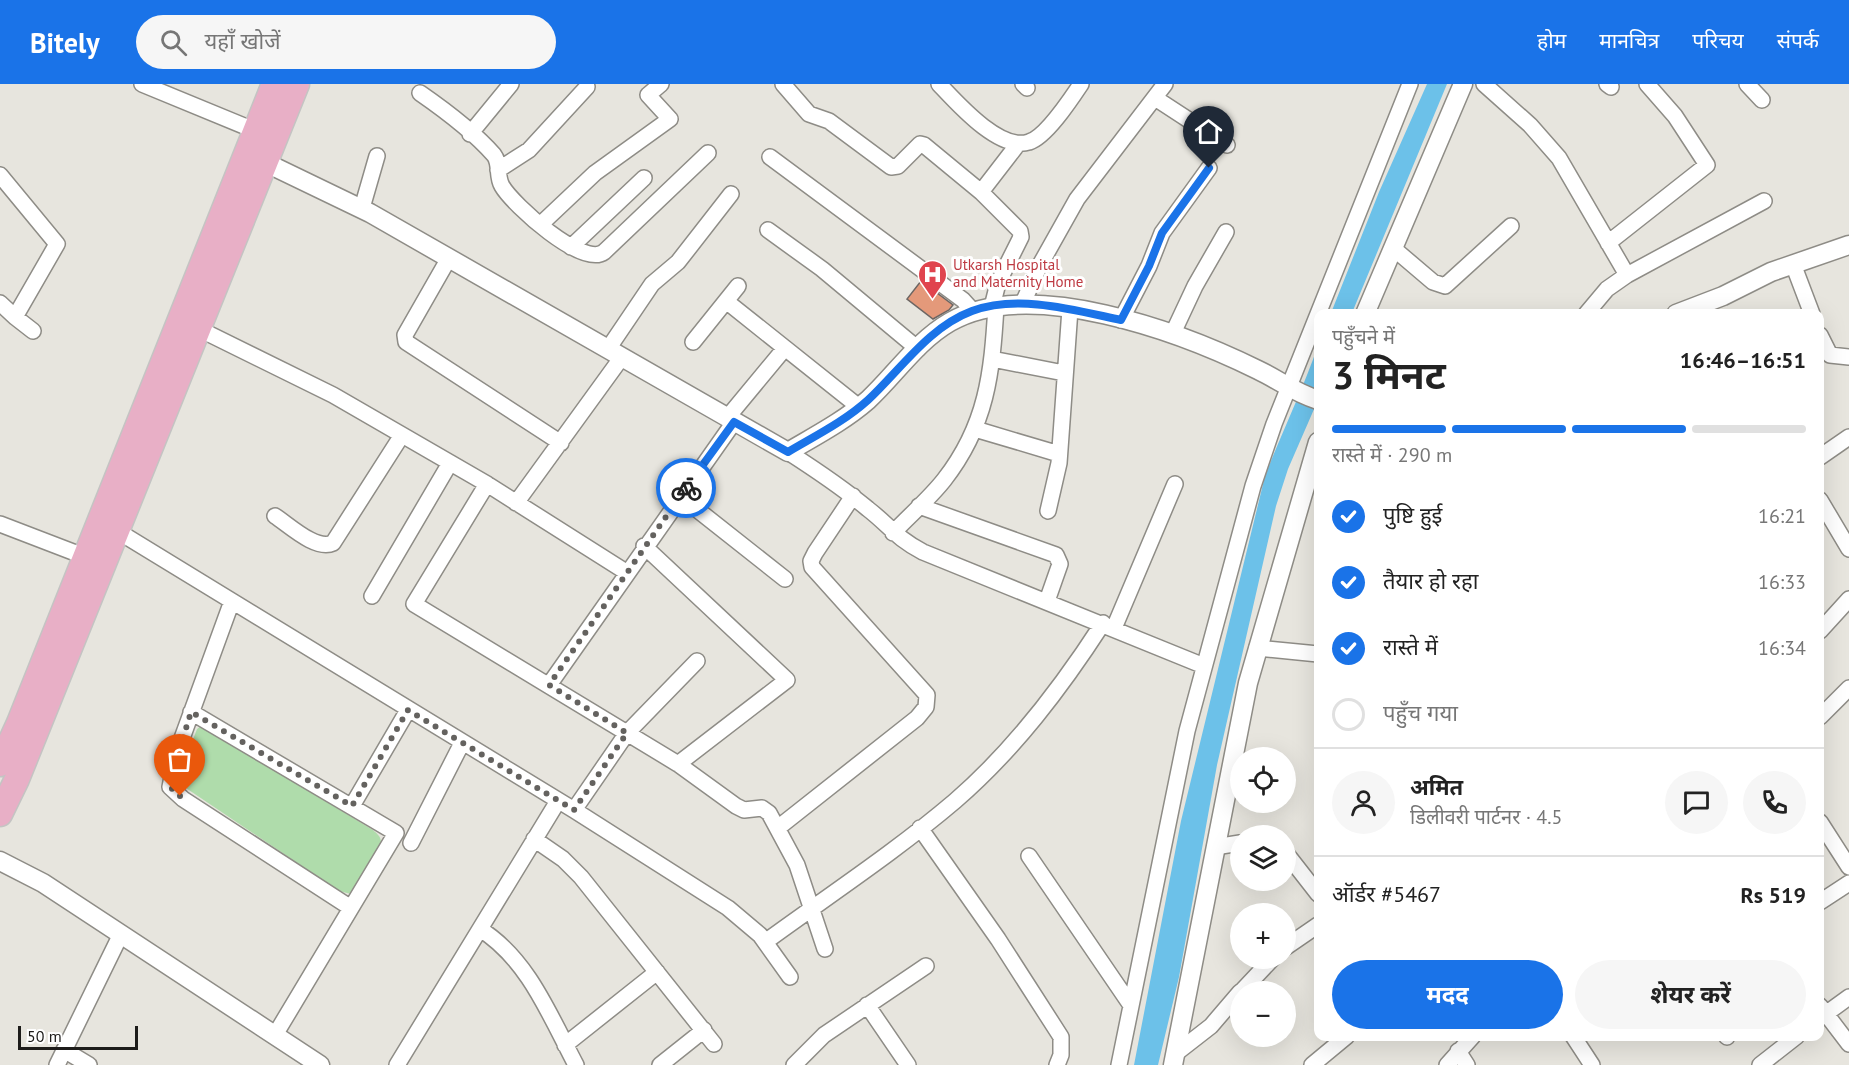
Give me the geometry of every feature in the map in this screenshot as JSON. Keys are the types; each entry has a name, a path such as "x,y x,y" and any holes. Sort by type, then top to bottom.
{"highway":[{"path":"266,134 274,84"},
{"path":"0,764 86,557 189,324 266,134 297,84"},
{"path":"0,814 47,710 119,532 189,324"}],"street":[{"path":"142,84 266,134"},
{"path":"470,134 511,84"},
{"path":"541,224 595,173 670,119 648,95 661,84"},
{"path":"783,84 809,114 829,121 891,167 898,166 920,144 924,145 981,192 1020,231 1021,237 998,283 994,307 989,384 975,429 943,481 893,533"},
{"path":"939,84 991,133 1018,144 1031,142 1042,134 1081,84"},
{"path":"1022,304 1040,265 1077,199 1165,84"},
{"path":"1324,309 1410,84"},
{"path":"1367,309 1463,84"},
{"path":"1484,84 1545,139 1559,158 1627,275"},
{"path":"1608,243 1707,165 1675,116 1647,84"},
{"path":"1747,84 1762,100"},
{"path":"498,170 529,150 587,87"},
{"path":"420,93 450,113 494,155 500,180 507,193 541,224 571,247 587,255 599,255 708,153"},
{"path":"1155,98 1227,145"},
{"path":"981,192 1018,144"},
{"path":"362,208 377,156"},
{"path":"770,157 963,300 973,311"},
{"path":"257,158 362,208 788,452 853,496 901,541 922,552 1204,666"},
{"path":"1121,320 1149,266 1162,233 1209,168"},
{"path":"0,175 57,244 15,317"},
{"path":"571,247 644,178"},
{"path":"516,503 561,443 615,353 652,284 678,262 731,194"},
{"path":"1590,309 1607,289 1627,275 1764,201"},
{"path":"1393,248 1433,282 1445,286 1511,226"},
{"path":"768,230 822,269 918,349"},
{"path":"1173,333 1195,286 1226,232"},
{"path":"1694,309 1793,264 1849,245"},
{"path":"449,258 405,334 406,342 561,443"},
{"path":"1793,264 1810,309"},
{"path":"693,342 738,286"},
{"path":"726,301 859,407"},
{"path":"0,303 33,331"},
{"path":"788,452 859,407 948,323 973,311 1022,304 1070,309 1173,333 1260,370 1292,391 1314,399"},
{"path":"1048,511 1059,454 1070,309"},
{"path":"189,324 333,395 487,484 626,572"},
{"path":"1119,1065 1184,742 1204,666 1253,486 1314,334"},
{"path":"1824,343 1830,355 1849,357"},
{"path":"549,685 730,420 785,348"},
{"path":"992,359 1064,373"},
{"path":"975,429 1059,454"},
{"path":"275,516 314,541 324,545 333,543 402,435"},
{"path":"1824,454 1849,437"},
{"path":"1174,1060 1248,683 1314,456"},
{"path":"372,596 450,463"},
{"path":"487,484 414,604 678,764 736,806 744,810 762,808 770,813 797,866 825,950"},
{"path":"765,942 955,801 1018,739 1109,626 1175,484"},
{"path":"680,496 785,579"},
{"path":"779,827 917,718 927,703 927,694 812,567 811,561 815,553 853,496"},
{"path":"919,506 1056,555 1060,564 1047,601"},
{"path":"1824,521 1849,549"},
{"path":"0,524 86,557"},
{"path":"119,532 574,810 728,908 765,942 790,977"},
{"path":"644,546 786,680 678,764"},
{"path":"1824,627 1849,599"},
{"path":"232,601 177,752 170,787 183,799 351,908"},
{"path":"1257,648 1314,654"},
{"path":"574,810 627,733 697,661"},
{"path":"1824,713 1849,688"},
{"path":"352,806 408,710"},
{"path":"191,712 396,833 275,1035"},
{"path":"411,843 462,743"},
{"path":"397,1065 558,801"},
{"path":"920,828 998,939 1061,1036 1061,1055 1057,1065"},
{"path":"1824,828 1849,867"},
{"path":"534,839 563,859 581,877 714,1044"},
{"path":"1215,847 1230,845"},
{"path":"1029,855 1130,1004"},
{"path":"0,861 43,883 320,1065"},
{"path":"1296,866 1314,889"},
{"path":"1824,899 1849,882"},
{"path":"480,928 508,949 531,981 576,1065"},
{"path":"1296,940 1314,928"},
{"path":"57,1065 121,934"},
{"path":"794,1065 825,1035 926,966"},
{"path":"1251,981 1263,969"},
{"path":"565,1045 657,972"},
{"path":"1824,1012 1849,997"},
{"path":"1174,1060 1211,1026 1230,1004"},
{"path":"867,1005 908,1065"},
{"path":"1824,1015 1849,1044"},
{"path":"660,1065 704,1030"},
{"path":"1312,1065 1341,1041"},
{"path":"1447,1065 1468,1041"},
{"path":"1576,1041 1592,1065"},
{"path":"1760,1065 1791,1041"},
{"path":"64,1050 89,1065"},
{"path":"1458,1051 1467,1065"}],"green space":[{"path":"201,726 378,835 381,842 377,854 351,894 339,891 177,782 197,729"}],"water":[{"path":"1427,84 1447,84 1354,309 1333,309 1379,192"},
{"path":"1314,356 1314,409 1288,469 1276,506 1217,765 1179,977 1158,1065 1134,1065 1181,821 1265,476"}],"building":[{"path":"921,281 953,305 949,310 933,319 907,299"}],"way so far":[{"path":"180,796 170,787 171,777 191,712 352,806 408,710 574,810 627,733 549,685 686,488"}],"place":[{"name":"Utkarsh Hospital and Maternity Home","path":"932,300"}],"route":[{"path":"686,488 734,422 788,452 851,414 869,399 901,364 948,323 973,311 1008,304 1053,306 1121,320 1149,266 1162,233 1209,168"}]}
